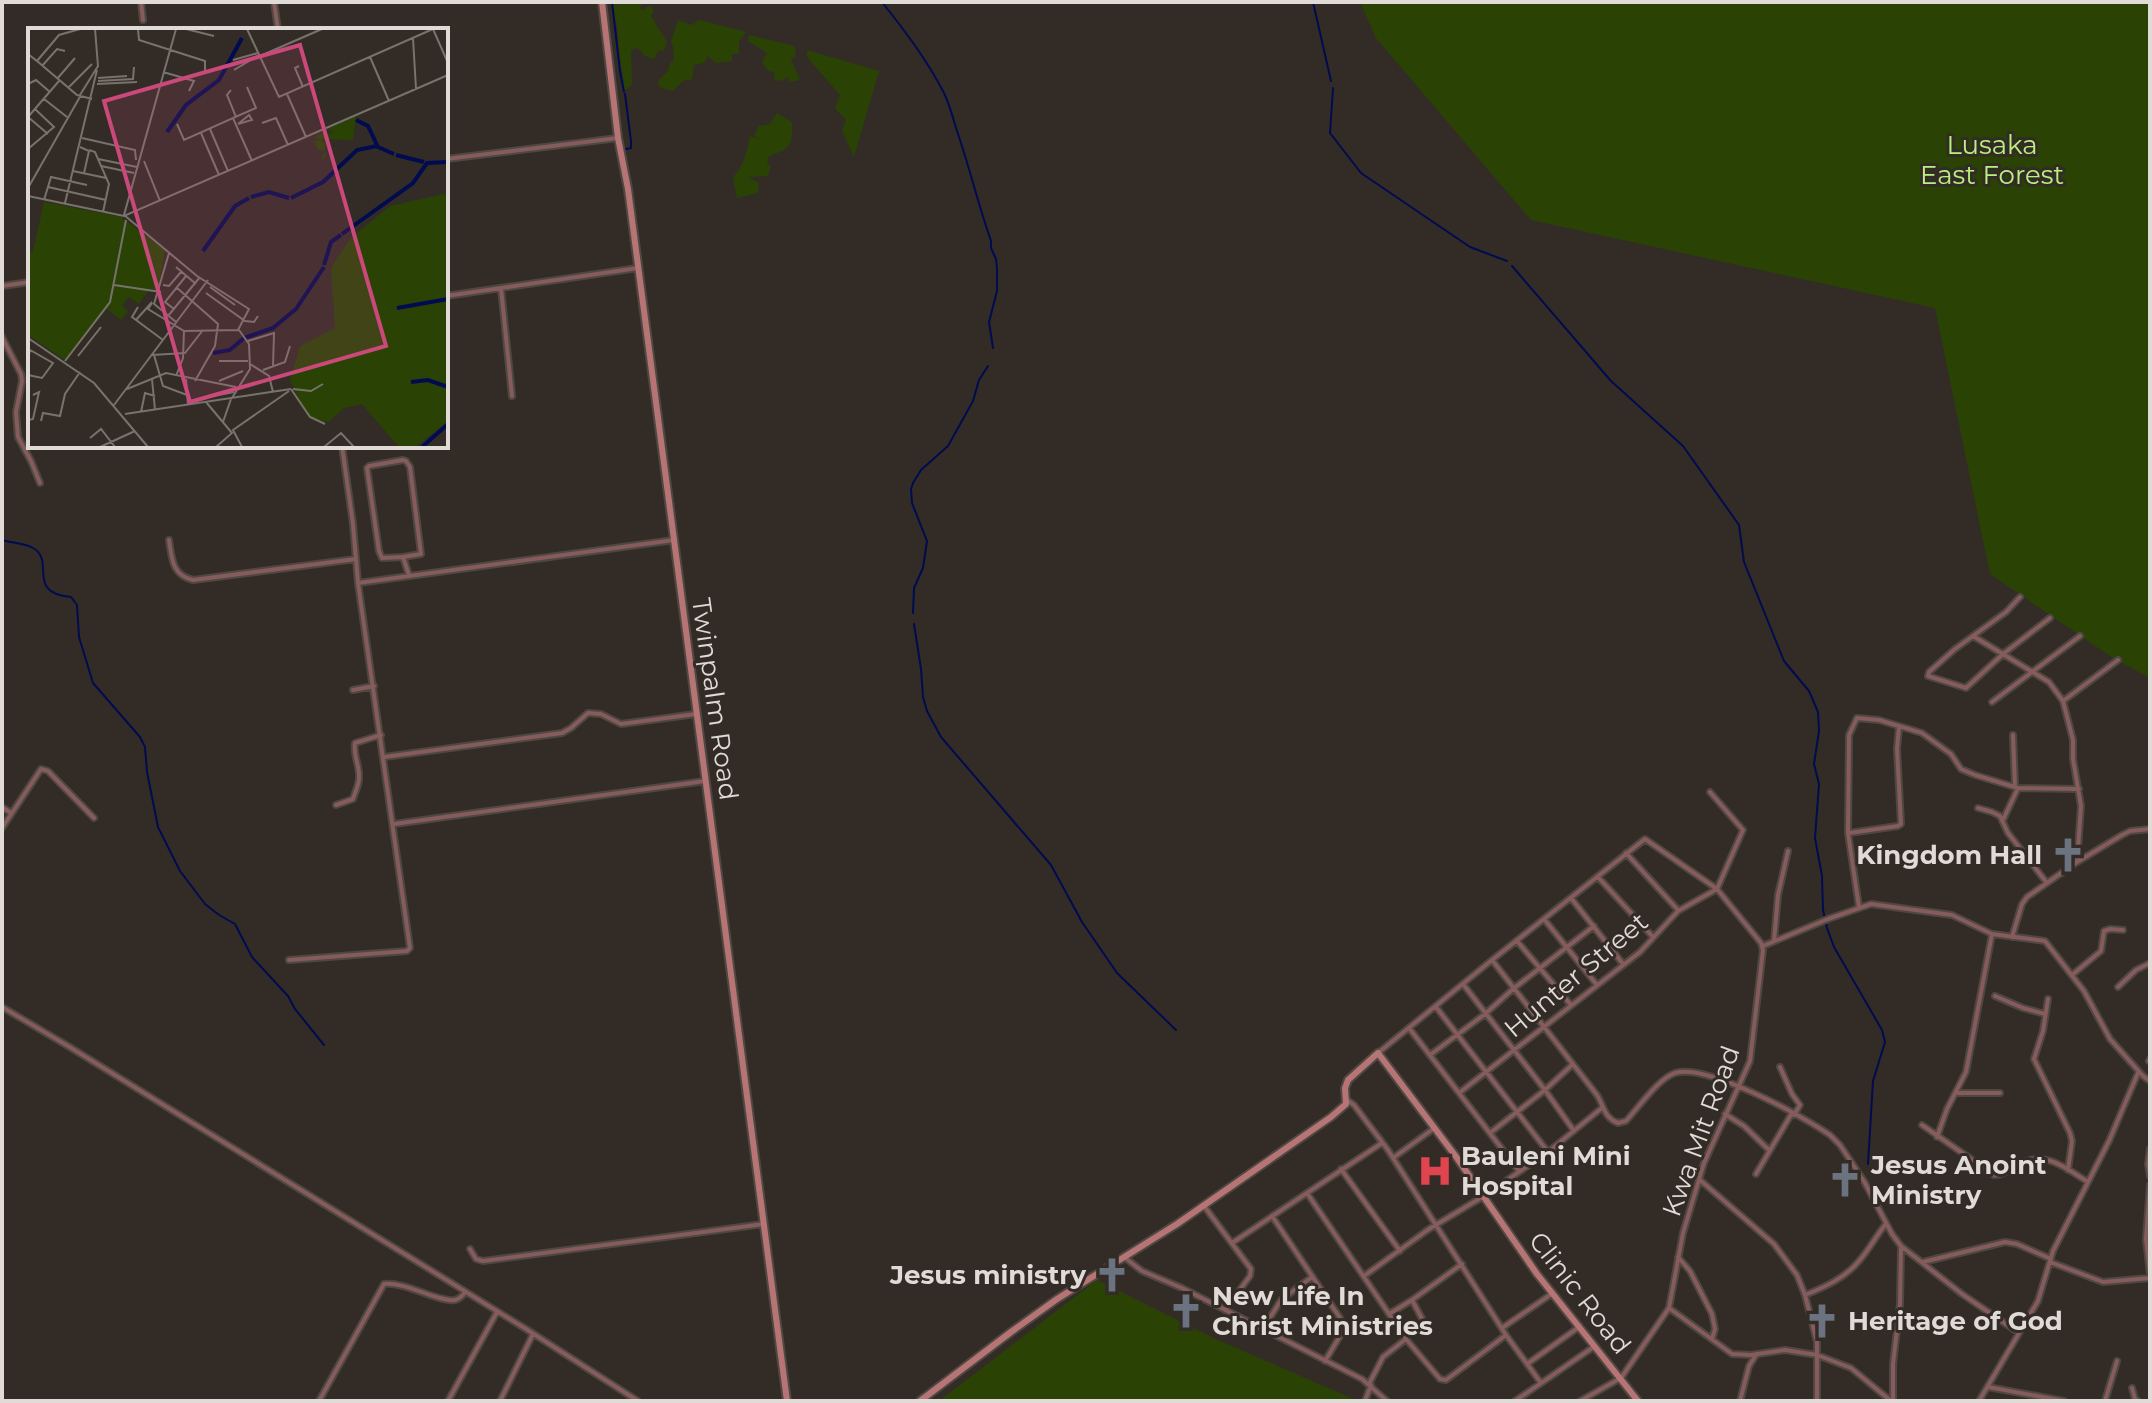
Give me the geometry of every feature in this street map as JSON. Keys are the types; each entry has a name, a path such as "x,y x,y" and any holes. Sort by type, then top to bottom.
{"main road":[{"name":"Twinpalm Road","path":"602,2 787,1401"},
{"path":"920,1401 1023,1322 1204,1206 1331,1117 1346,1104 1348,1080 1378,1053"},
{"name":"Clinic Road","path":"1378,1053 1435,1127 1537,1274 1638,1401"}],"street":[{"path":"141,2 143,20"},
{"path":"274,2 278,28"},
{"path":"448,159 618,138"},
{"path":"448,296 638,268"},
{"path":"2,286 28,282"},
{"path":"501,288 512,396"},
{"path":"2,337 21,374 16,412 18,437 40,483"},
{"path":"289,960 407,951 410,948 358,583 342,448"},
{"path":"403,460 410,467 421,554 403,557 385,559 379,551 369,466 403,460"},
{"path":"169,540 174,567 183,577 193,580 356,559"},
{"path":"358,583 674,540"},
{"path":"403,557 409,575"},
{"path":"2020,597 2006,612 1949,653 1928,676 1966,688 2003,654 2050,618"},
{"path":"1973,636 2049,682 2063,701 2072,733 2081,806 2077,862"},
{"path":"1992,702 2080,636"},
{"path":"2063,701 2118,660"},
{"path":"353,690 374,686"},
{"path":"384,757 562,733 588,713 601,714 621,724 696,714"},
{"path":"1859,907 1848,833 1849,735 1857,718 1879,720 1924,735 1951,754 1963,771 2017,787 2079,789"},
{"path":"1848,833 1901,824 1897,749 1899,727"},
{"path":"336,805 353,799 359,782 353,753 355,743 381,735"},
{"path":"2003,820 2017,787 2013,735"},
{"path":"2,828 39,771 45,769 94,818"},
{"path":"394,824 705,781"},
{"path":"1710,792 1743,830 1717,889"},
{"path":"2,807 11,813"},
{"path":"1978,808 1997,814 2003,820 2008,833 2047,883"},
{"path":"2012,937 2024,901 2047,883 2126,833 2150,829"},
{"path":"1378,1053 1645,839 1717,889 1763,946 1859,907 1876,904 1952,915 1992,934 2045,941 2084,991 2110,1039 2150,1081"},
{"path":"1774,941 1778,895 1788,851"},
{"path":"1626,853 1678,911"},
{"path":"1597,876 1653,937"},
{"name":"Hunter Street","path":"1459,1093 1640,952 1678,911 1717,889"},
{"path":"1571,898 1623,964"},
{"path":"1544,919 1597,985"},
{"path":"1430,1055 1594,926"},
{"path":"2072,975 2101,951 2104,931 2123,930"},
{"path":"1937,1137 1968,1066 1992,934"},
{"path":"1517,941 1571,1005"},
{"name":"Kwa Mit Road","path":"1621,1378 1669,1308 1683,1233 1704,1163 1752,1051 1763,946"},
{"path":"1492,960 1573,1064 1611,1120 1624,1122 1667,1077 1680,1072 1692,1072 1739,1086 1793,1114 1824,1131 1840,1145 1901,1246 1962,1294 2019,1333"},
{"path":"2118,987 2136,970 2150,963"},
{"path":"1463,984 1574,1131"},
{"path":"1995,996 2045,1014"},
{"path":"2048,999 2043,1031 2034,1059 2070,1133 2072,1141 2068,1170"},
{"path":"2,1007 638,1401"},
{"path":"1436,1007 1548,1152"},
{"path":"1409,1028 1519,1171"},
{"path":"1490,1133 1573,1064"},
{"path":"1756,1174 1800,1105 1780,1067"},
{"path":"1979,1401 2038,1301 2050,1260 2109,1141 2139,1072"},
{"path":"1957,1093 2000,1093"},
{"path":"1347,1100 1393,1158 1506,1335 1541,1383"},
{"path":"1364,1276 1435,1225 1548,1152 1603,1107"},
{"path":"1725,1114 1744,1126 1769,1150"},
{"path":"1922,1125 1994,1175 2003,1174 2033,1158 2053,1161 2088,1182"},
{"path":"1393,1158 1435,1127"},
{"path":"1232,1243 1382,1143"},
{"path":"2150,1149 2150,1176"},
{"path":"1341,1169 1400,1251"},
{"path":"1699,1180 1780,1251 1797,1275 1817,1342 1817,1401"},
{"path":"1922,1263 2005,1242 2017,1244 2103,1282 2150,1276 2146,1239 2150,1185"},
{"path":"1307,1193 1406,1339 1438,1377 1443,1380 1453,1375 1506,1335"},
{"path":"1204,1206 1249,1264 1251,1272 1225,1310"},
{"path":"1272,1216 1344,1327 1325,1361"},
{"path":"470,1249 476,1259 483,1261 764,1224"},
{"path":"1805,1295 1846,1274 1886,1224"},
{"path":"1892,1401 1901,1246"},
{"path":"1123,1256 1142,1271 1182,1288 1370,1384 1387,1401"},
{"path":"1678,1257 1690,1271 1712,1314 1715,1329 1712,1339"},
{"path":"1389,1314 1462,1264"},
{"path":"1263,1329 1281,1300 1312,1277"},
{"path":"319,1401 384,1284 395,1284 450,1300 459,1298 465,1292"},
{"path":"1502,1328 1553,1293"},
{"path":"1412,1300 1426,1326"},
{"path":"1669,1308 1732,1354 1756,1355 1785,1350 1817,1355 1851,1368 1892,1401"},
{"path":"448,1401 498,1312"},
{"path":"1527,1364 1579,1327"},
{"path":"500,1401 533,1334"},
{"path":"1365,1401 1383,1357 1406,1339"},
{"path":"1515,1401 1595,1346"},
{"path":"1740,1401 1749,1366 1756,1355"},
{"path":"2105,1401 2117,1361"},
{"path":"1580,1401 1621,1378"},
{"path":"1988,1387 2064,1401"},
{"path":"2132,1388 2138,1401"}],"green space":[{"path":"615,2 642,2 640,8 643,10 650,5 654,11 651,16 667,42 664,50 658,51 654,59 645,56 638,48 631,50 632,85 625,90 618,27 612,8"},
{"name":"Lusaka East Forest","path":"1360,2 2150,2 2150,678 2113,658 1990,574 1935,308 1531,220 1376,38"},
{"path":"678,20 691,25 700,20 746,32 739,41 739,54 732,54 732,61 716,63 708,56 704,63 694,65 692,79 683,81 673,91 659,87 658,81 674,60 671,42"},
{"path":"749,35 794,46 796,54 791,60 800,80 789,82 788,77 774,80 775,72 768,71 762,62 767,53 748,41"},
{"path":"807,50 879,71 854,157 842,131 846,120 835,108 840,95 807,57"},
{"path":"777,113 792,122 789,145 769,156 767,164 771,166 768,176 748,177 759,183 758,193 737,198 733,177 742,164 750,136 761,140 754,136 759,126 770,124"},
{"path":"1097,1280 1211,1337 1358,1401 939,1401"}],"waterway":[{"path":"612,2 624,92"},
{"path":"882,2 930,69 952,115 996,259 997,291 989,322 993,348"},
{"path":"1313,2 1331,81"},
{"path":"1333,88 1330,133 1361,173 1470,247 1507,261"},
{"path":"622,150 631,148 625,94"},
{"path":"1512,266 1611,381 1683,446 1739,525 1744,562 1784,661 1809,691 1818,712 1819,731 1814,764 1819,784 1815,838 1822,876 1823,910 1834,947 1882,1030 1885,1042 1873,1081 1868,1164"},
{"path":"913,613 914,588 923,568 927,541 912,503 911,489 921,470 948,446 988,366"},
{"path":"2,540 33,548 42,561 45,583 49,589 71,597 77,605 79,637 93,683 140,737 145,747 158,827 180,871 205,904 235,924 252,957 288,996 324,1045"},
{"path":"914,624 923,697 941,737 1051,865 1082,922 1117,973 1176,1030"}],"place":[{"name":"Kingdom Hall","path":"2068,855"},
{"name":"Bauleni Mini Hospital","path":"1435,1171"},
{"name":"Jesus Anoint Ministry","path":"1845,1180"},
{"name":"Jesus ministry","path":"1112,1275"},
{"name":"New Life In Christ Ministries","path":"1186,1311"},
{"name":"Heritage of God","path":"1822,1321"}]}
